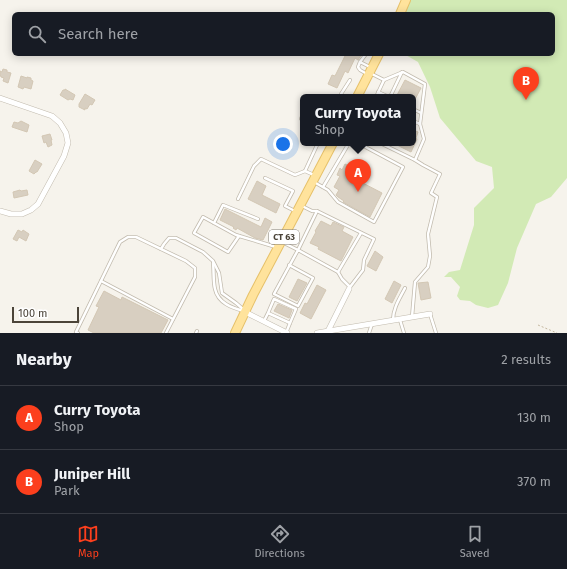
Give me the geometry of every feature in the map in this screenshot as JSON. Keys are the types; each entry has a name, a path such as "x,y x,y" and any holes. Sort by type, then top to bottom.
{"main road":[{"path":"401,12 406,0"},
{"path":"359,94 378,56"},
{"name":"CT 63","path":"235,333 253,295 332,146"}],"street":[{"path":"0,98 52,116 60,123 66,133 68,143 64,156 38,204 32,210 22,214 11,214 0,211"},
{"path":"328,332 349,288"},
{"path":"245,312 286,333"},
{"path":"317,333 430,314"}],"lane":[{"path":"364,56 358,68 360,70 370,72"},
{"path":"360,62 370,72 384,80"},
{"path":"383,94 378,92 384,80 403,72"},
{"path":"392,94 403,72"},
{"path":"403,72 425,84 420,124 424,139 415,160"},
{"path":"341,94 350,80"},
{"path":"416,110 421,113"},
{"path":"416,122 420,124"},
{"path":"238,199 254,166 261,159 295,175 305,172 317,146"},
{"path":"323,187 347,146"},
{"path":"305,172 328,190 338,202 374,222 403,167 364,146"},
{"path":"386,146 440,174 431,193 437,197 428,234 430,256 428,267 415,282 412,317"},
{"path":"240,236 228,252 194,233 203,217 240,236 298,250 338,272 342,280 349,288 363,270 364,260 374,239 317,211 285,206 293,191 265,178"},
{"path":"214,223 223,205 258,219"},
{"path":"289,265 313,278 298,306 274,294 289,265 298,250 317,211"},
{"path":"338,272 361,233"},
{"path":"78,333 76,332 120,242 128,237 136,237 161,248 186,261 194,268 195,277 166,333"},
{"path":"161,248 169,238 176,238 203,252 213,261 218,273 222,293 236,303 245,312"},
{"path":"213,261 215,290 221,300 233,308 245,312"},
{"path":"100,281 174,318"},
{"path":"393,320 394,309 405,288"},
{"path":"264,321 274,299 296,309 286,333"},
{"path":"268,313 290,323"},
{"path":"430,314 436,333"},
{"path":"400,319 404,333"},
{"path":"370,333 373,324"}],"path":[{"path":"538,325 557,333"}],"green space":[{"path":"410,0 567,0 567,178 551,197 536,204 517,248 508,283 498,305 488,308 476,305 470,301 460,300 457,296 460,287 451,277 444,277 449,272 460,270 474,225 474,208 494,188 492,167 476,161 440,118 430,87 418,62 408,56 555,56 555,12 405,12"}],"building":[{"path":"345,56 361,56 358,60 355,58 348,73 345,71 337,88 328,84 332,75 335,76"},
{"path":"3,69 11,73 8,83 3,81 4,78 0,76 0,71 2,72"},
{"path":"21,76 31,78 33,81 31,89 24,87 23,89 18,87"},
{"path":"405,80 421,88 416,97 416,94 398,94"},
{"path":"65,89 75,95 73,100 68,100 60,95"},
{"path":"85,94 95,100 87,109 85,108 85,110 79,107 79,104"},
{"path":"21,121 29,125 27,132 12,127 14,122 18,123"},
{"path":"50,134 52,145 48,147 46,142 44,143 42,136"},
{"path":"399,146 414,146 411,152"},
{"path":"35,160 42,164 34,174 29,171"},
{"path":"345,164 359,171 355,179 382,193 370,217 343,202 344,201 336,195 339,190 334,187 340,176 337,175 340,168 342,170"},
{"path":"257,181 266,186 262,195 280,204 276,213 248,199"},
{"path":"27,190 28,195 14,198 13,192"},
{"path":"225,209 261,227 265,218 272,222 263,240 255,238 237,228 236,230 233,228 234,227 220,220"},
{"path":"321,221 331,226 333,222 344,227 342,231 353,237 341,261 310,243"},
{"path":"18,230 22,232 23,230 29,234 26,241 19,237 17,241 13,239"},
{"path":"375,251 383,257 376,271 367,266"},
{"path":"298,279 307,283 297,301 289,297"},
{"path":"394,281 401,285 392,303 385,299"},
{"path":"428,282 431,298 421,300 418,283"},
{"path":"317,285 326,290 311,319 300,313 305,303 307,304"},
{"path":"104,291 121,300 122,297 168,320 161,333 94,333 88,330 99,307 96,306"},
{"path":"278,304 292,310 289,318 274,311"}],"place":[{"name":"Juniper Hill","path":"526,100"},
{"name":"Curry Toyota","path":"358,192"}]}
